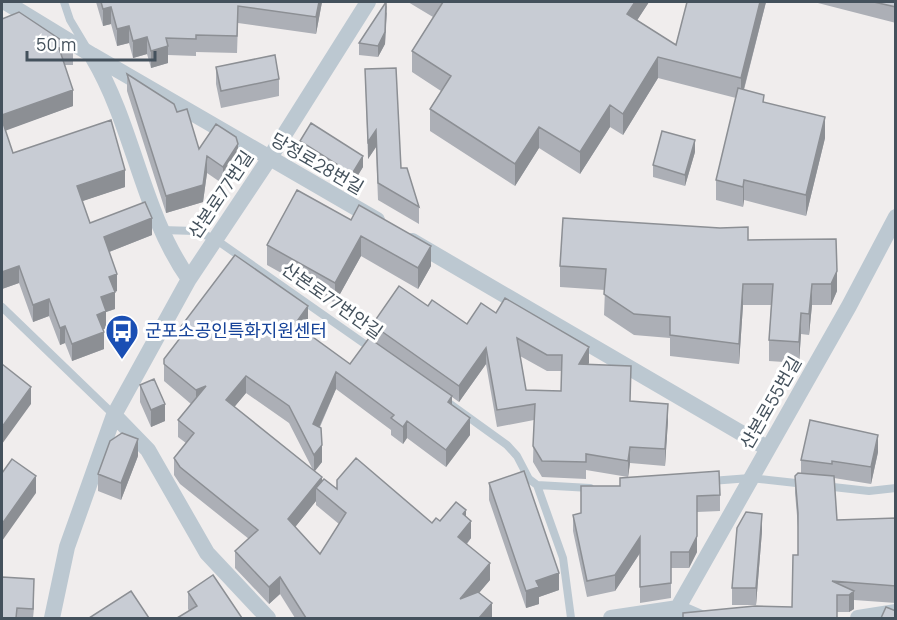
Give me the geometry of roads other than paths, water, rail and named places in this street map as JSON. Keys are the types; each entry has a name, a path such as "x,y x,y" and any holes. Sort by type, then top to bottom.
{"street":[{"name":"당정로28번길","path":"6,2 92,55 560,325 767,448"},
{"name":"산본로77번길","path":"52,618 68,547 114,415 189,279 270,159 368,2"},
{"path":"92,55 116,102 172,255 189,279"},
{"name":"산본로55번길","path":"675,613 849,306 896,217"},
{"path":"114,415 148,450 207,554 268,618"},
{"path":"858,618 896,612"},
{"path":"611,618 675,613 701,618"}],"lane":[{"path":"64,2 79,37 92,55"},
{"name":"산본로77번안길","path":"162,230 195,231 215,239 379,354"},
{"path":"2,307 114,415"},
{"path":"437,395 507,445 517,456 529,479 537,485 599,489"},
{"path":"704,481 750,478 869,491 896,489"},
{"path":"537,485 563,558 571,618"}],"place":[{"name":"군포소공인특화지원센터","path":"122,360"}]}
